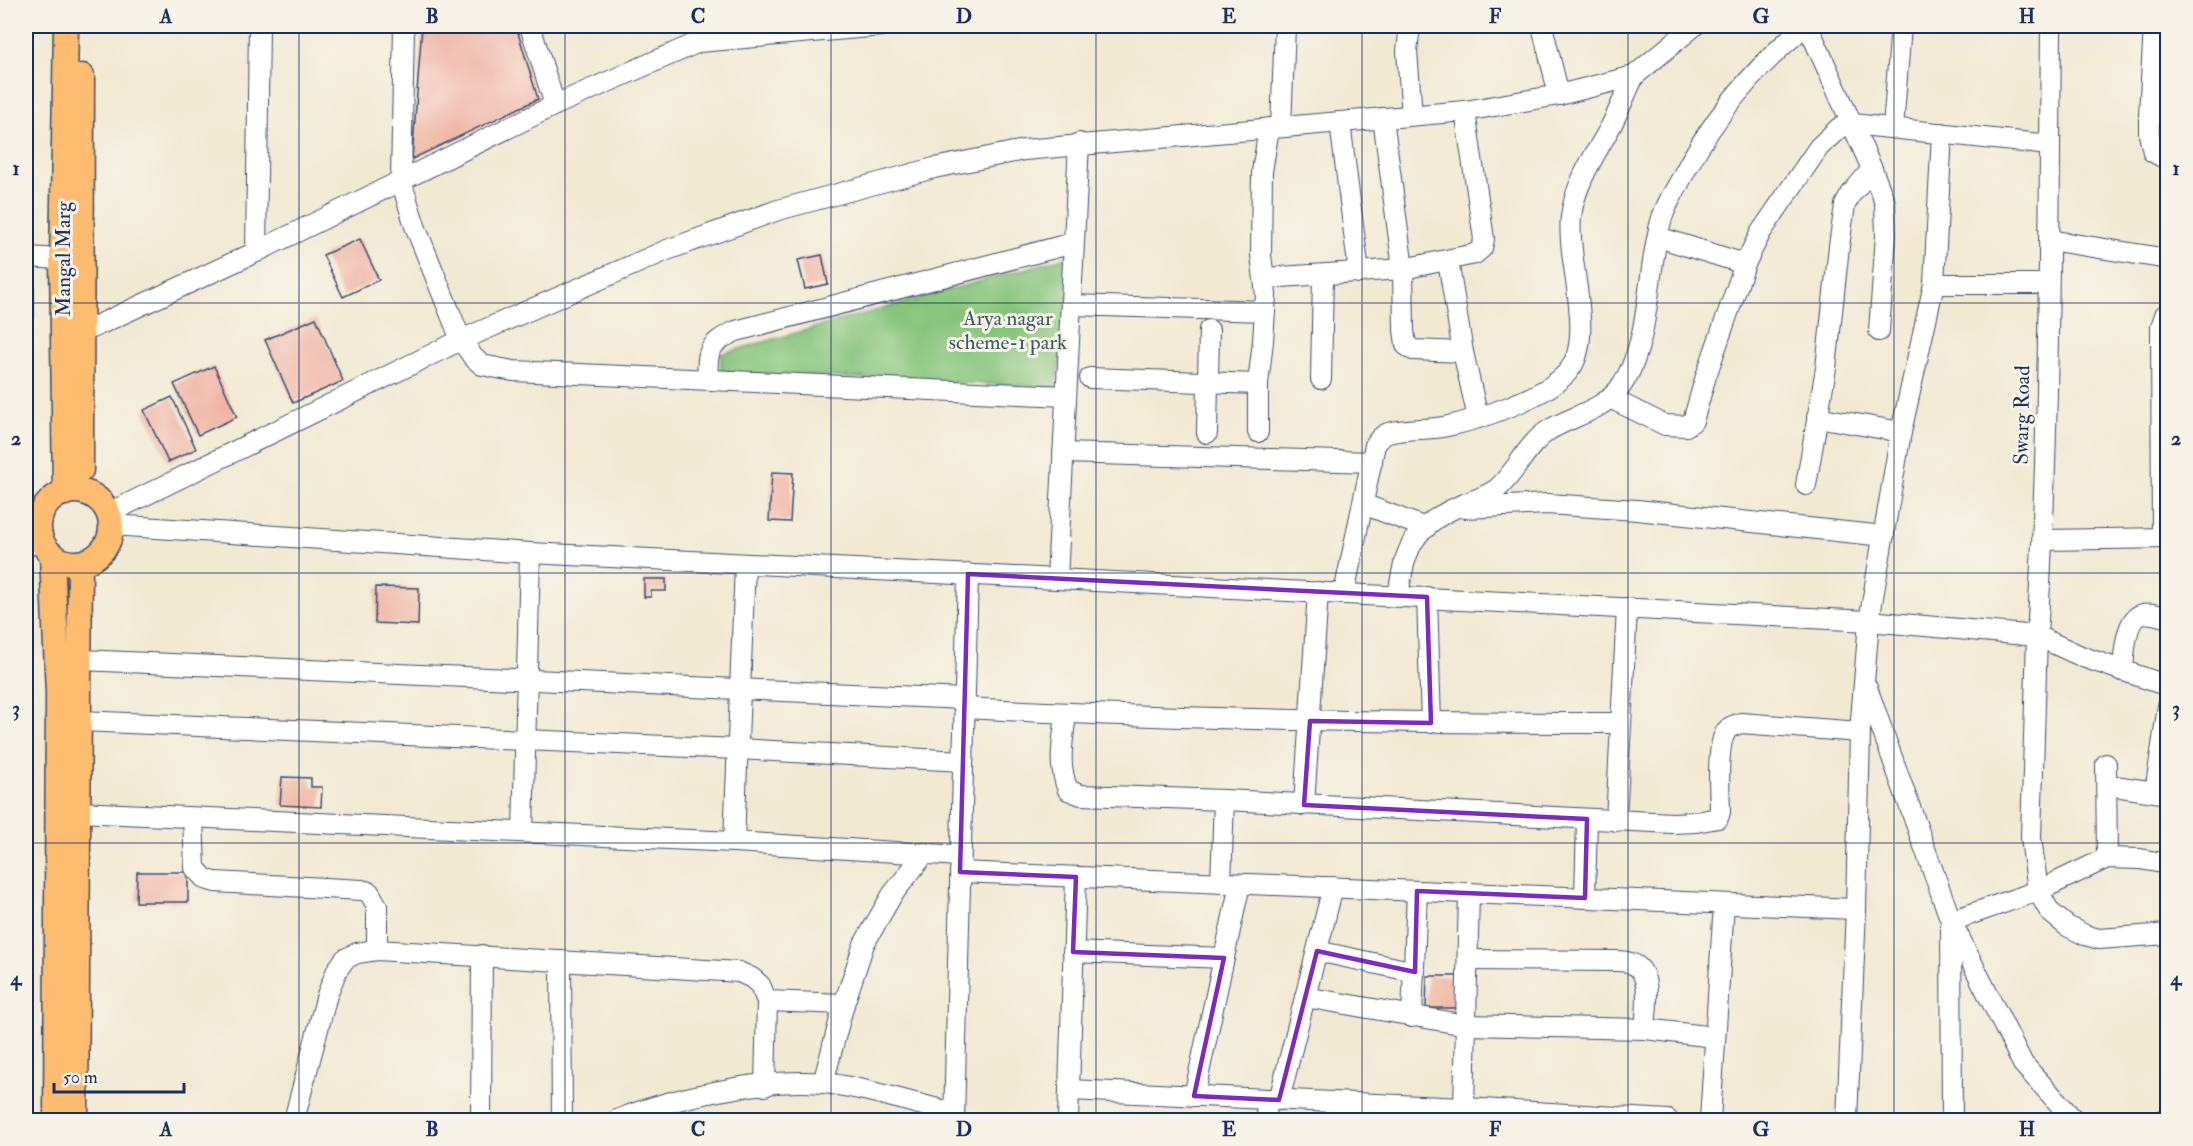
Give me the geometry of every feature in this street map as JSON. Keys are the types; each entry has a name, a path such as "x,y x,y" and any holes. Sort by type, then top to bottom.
{"main road":[{"name":"Mangal Marg","path":"66,26 62,259 73,493"},
{"name":"Mangal Marg","path":"73,493 81,333 82,26"},
{"path":"40,547 61,560 80,563 93,559 103,551 110,539 110,519 104,504 96,497 73,493 49,502 42,513 39,526 40,547 58,694 56,1120"},
{"path":"76,1120 80,563"}],"street":[{"path":"256,252 259,26"},
{"path":"404,26 401,181 415,226 461,340 473,357 483,365 493,369 524,372 1066,396"},
{"path":"530,26 555,105"},
{"path":"81,333 256,252 697,34 881,26"},
{"path":"1258,432 1258,384 1265,311 1265,278 1261,255 1262,172 1275,127 1285,26"},
{"path":"1410,26 1407,51 1412,115"},
{"path":"1542,26 1559,95"},
{"path":"1344,593 1375,445 1379,438 1387,433 1440,428 1504,408 1548,388 1563,378 1576,357 1580,330 1570,219 1578,184 1614,119 1634,76 1694,26"},
{"path":"1398,596 1402,567 1413,539 1454,509 1495,490 1505,481 1541,435 1598,407 1610,398 1627,376 1644,318 1658,237 1667,207 1687,167 1703,140 1759,69 1784,44 1807,26 1852,123 1884,203 1886,219 1879,331"},
{"path":"1893,128 1901,26"},
{"name":"Swarg Road","path":"2038,891 2031,838 2037,636 2043,540 2051,26"},
{"path":"2158,29 2149,134 2153,152 2168,160"},
{"path":"110,519 461,340 667,250 778,210 963,161 1024,150 1079,143 1465,111 1559,95 1634,76"},
{"path":"1265,278 1403,269 1475,254 1482,248 1484,239 1465,111"},
{"path":"1383,118 1403,269 1406,345 1413,350 1463,352"},
{"path":"1340,122 1359,273"},
{"path":"1610,398 1665,424 1686,426 1694,421 1706,376 1745,264 1768,220 1813,154 1839,128 1852,123 2050,145"},
{"path":"1847,1120 1856,909 1860,732 1869,621 1901,432 1934,284 1942,133"},
{"path":"1057,579 1079,143"},
{"path":"1806,485 1826,368 1845,205 1851,194 1872,169"},
{"path":"1658,237 1745,264"},
{"path":"2049,240 2168,259"},
{"path":"708,380 707,363 710,349 720,338 736,331 1073,243"},
{"path":"26,257 62,259"},
{"path":"1448,261 1463,352 1478,417"},
{"path":"1321,379 1323,275"},
{"path":"1934,284 2048,284"},
{"path":"1071,305 1265,311"},
{"path":"2043,540 2165,538 2165,419 2161,327 2165,315 2168,314"},
{"path":"1207,433 1209,330"},
{"path":"1090,378 1258,384"},
{"path":"1817,417 1901,432"},
{"path":"1063,453 1372,462"},
{"path":"1363,504 1426,528"},
{"path":"1454,509 1547,504 1666,512 1884,536"},
{"path":"110,519 530,553 1869,621 2037,636 2061,648 2168,686"},
{"path":"523,832 530,553"},
{"path":"734,842 745,564"},
{"path":"617,1120 672,1112 730,1090 799,1082 823,1083 954,1117 968,574"},
{"path":"1304,805 1318,592"},
{"path":"1427,597 1431,723"},
{"path":"1616,821 1627,609"},
{"path":"2123,671 2130,627 2136,618 2143,614 2168,618"},
{"path":"81,660 739,688 964,704 1066,714 1431,723 1621,723"},
{"path":"1865,682 1952,921 2024,1064 2074,1120"},
{"path":"2108,785 2161,793 2168,706"},
{"path":"1066,714 1060,763 1062,776 1068,790 1082,795 1672,823 1718,818 1721,750 1724,735 1730,727 1741,723 1860,732"},
{"path":"80,721 963,761"},
{"path":"2106,764 2107,858"},
{"path":"1194,1096 1224,958 1231,883 1224,800"},
{"path":"79,812 734,842 925,854 960,864 1076,877 1856,909"},
{"path":"193,818 195,868 205,879 214,882 369,892 377,906 377,950"},
{"path":"1585,898 1587,819"},
{"path":"823,1083 844,1004 864,944 892,895 925,854"},
{"path":"1952,921 2038,891 2107,858 2167,863"},
{"path":"1068,1120 1076,877"},
{"path":"1266,1120 1305,997 1333,887"},
{"path":"1412,1017 1416,891"},
{"path":"2038,891 2050,912 2067,926 2085,935 2099,939 2168,934"},
{"path":"1464,1108 1469,893"},
{"path":"1710,1120 1724,904"},
{"path":"1952,921 1956,1117"},
{"path":"294,1120 327,995 337,970 345,959 357,953 377,950 739,972 760,985 767,1001 765,1086"},
{"path":"1317,951 1415,972"},
{"path":"1073,952 1224,958"},
{"path":"481,1120 482,955"},
{"path":"1468,960 1633,963 1647,983 1645,1029"},
{"path":"561,961 562,1120"},
{"path":"1305,997 1466,1025 1645,1029 1715,1037"},
{"path":"767,1001 844,1004"},
{"path":"1069,1090 1668,1120"},
{"path":"2163,1120 2168,1116"}],"highlighted area":[{"path":"968,574 1427,597 1431,723 1310,721 1304,805 1587,819 1585,898 1417,891 1415,972 1317,951 1279,1100 1194,1096 1224,958 1073,952 1076,877 960,872"}],"green space":[{"name":"Arya nagar scheme-1 park","path":"1067,257 1071,305 1055,387 721,372 721,354"}],"building":[{"path":"142,26 196,26 196,30 142,33"},
{"path":"422,26 516,26 538,99 412,159"},
{"path":"360,239 379,280 343,297 323,255"},
{"path":"822,255 828,284 805,289 798,260"},
{"path":"26,280 34,280 34,318 26,318"},
{"path":"316,318 343,381 293,403 265,340"},
{"path":"214,366 237,417 198,435 174,384"},
{"path":"172,397 196,449 168,462 144,410"},
{"path":"772,472 793,473 790,522 769,521"},
{"path":"644,579 666,579 666,591 651,591 651,597 644,597"},
{"path":"376,587 419,588 418,625 375,623"},
{"path":"282,777 311,778 311,787 322,787 321,807 280,805"},
{"path":"137,872 188,872 188,902 136,902"},
{"path":"1427,976 1463,976 1463,1008 1426,1008"}]}
